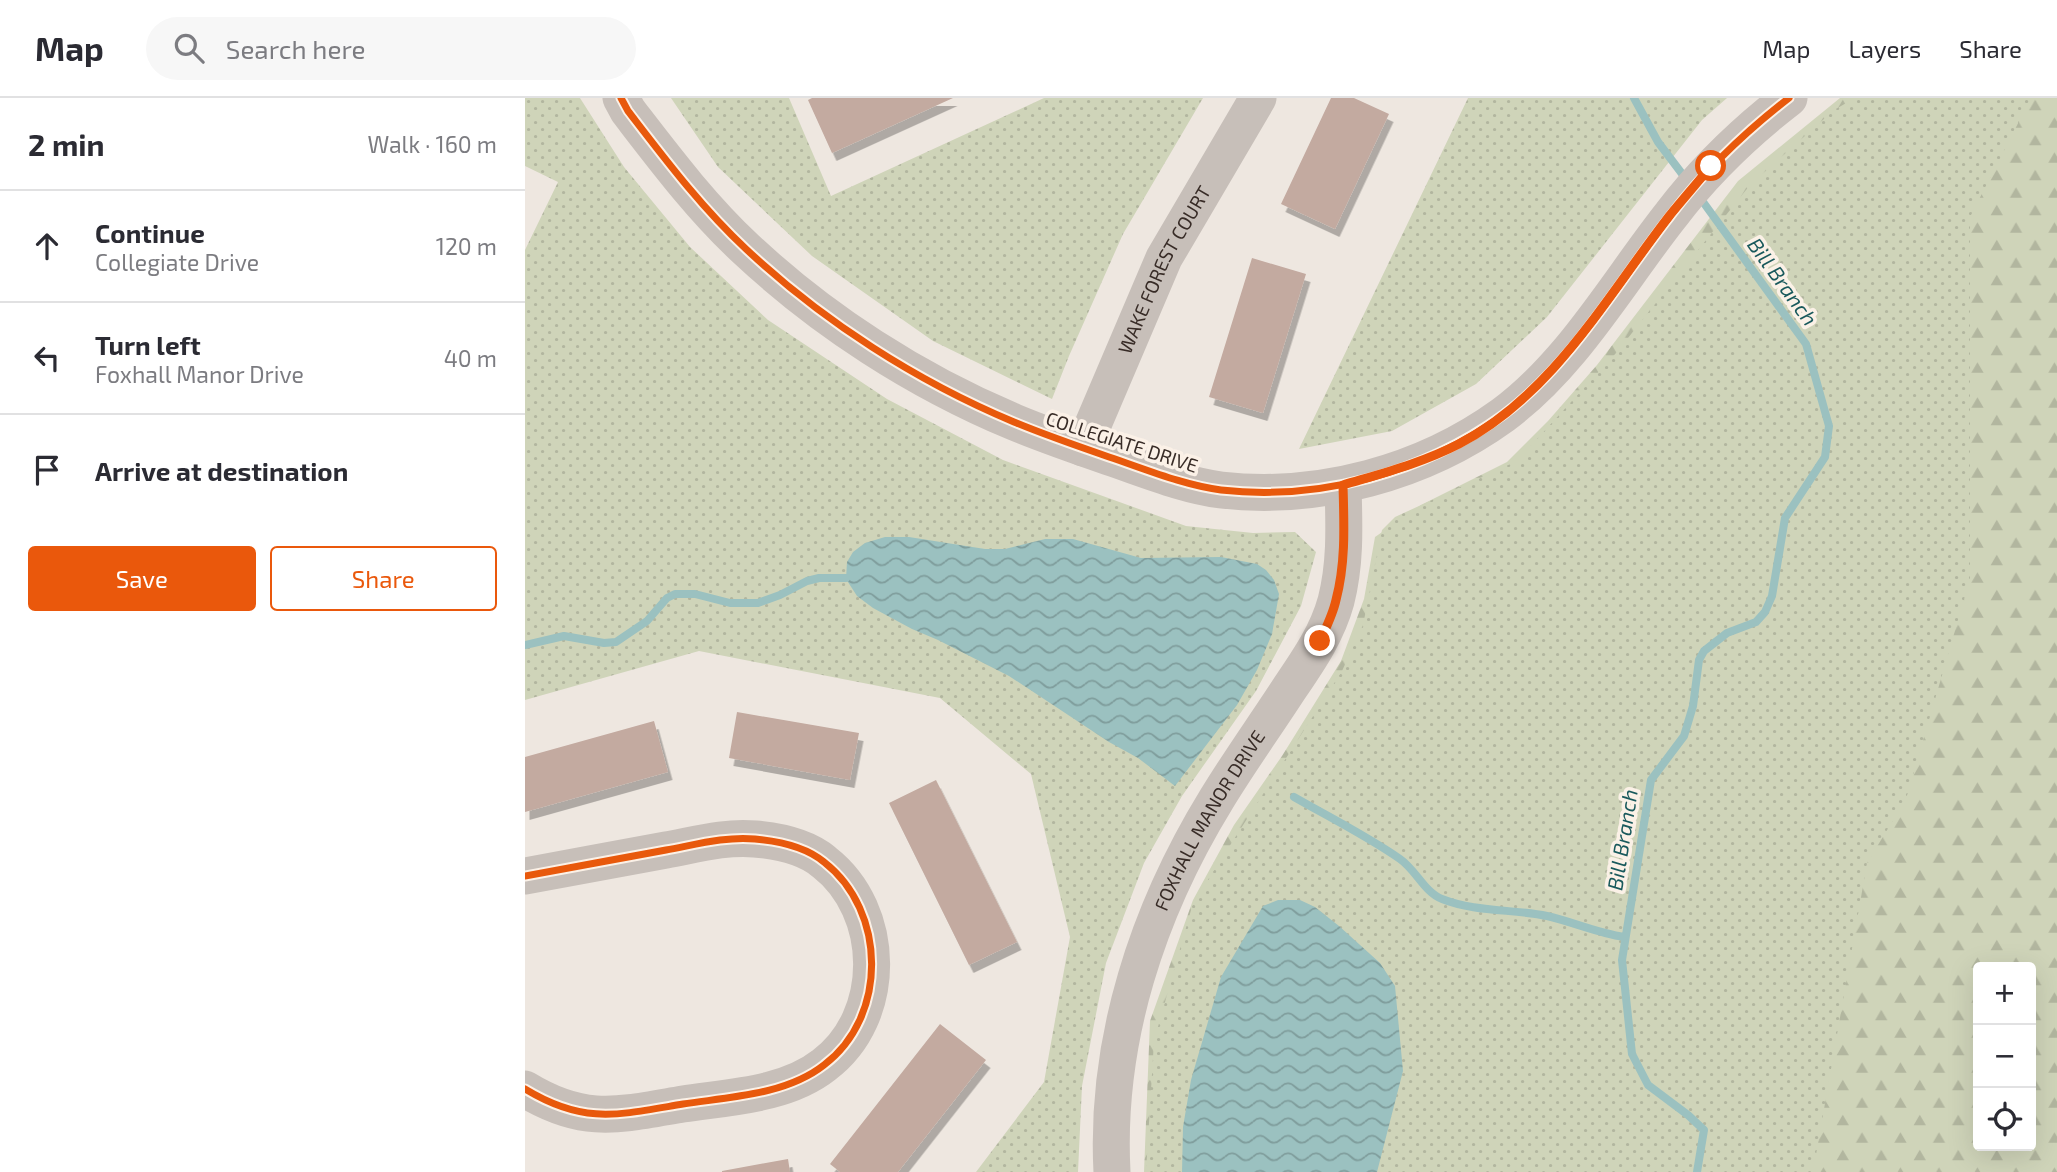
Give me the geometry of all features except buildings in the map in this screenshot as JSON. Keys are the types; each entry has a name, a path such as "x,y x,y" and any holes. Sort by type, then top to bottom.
{"street":[{"name":"COLLEGIATE DRIVE","path":"621,98 628,111 693,194 746,249 832,321 925,378 1013,422 1170,478 1220,490 1289,492 1343,485 1412,465 1461,443 1505,413 1552,370 1711,166 1755,124 1789,98"},
{"name":"WAKE FOREST COURT","path":"1083,448 1164,258 1258,98"},
{"name":"FOXHALL MANOR DRIVE","path":"1112,1172 1114,1078 1127,1006 1148,939 1174,875 1216,801 1320,641 1335,603 1343,569 1343,485"},
{"path":"525,876 709,842 752,839 789,845 824,861 852,892 868,929 873,971 867,1009 848,1043 824,1066 799,1080 761,1091 629,1114 586,1114 549,1103 525,1089"}],"green space":[{"path":"525,98 580,98 624,167 690,247 768,320 887,399 1003,460 1186,526 1253,533 1295,532 1316,552 1301,606 1256,691 1182,796 1144,863 1106,963 1082,1086 1078,1172 976,1172 1044,1082 1070,937 1031,774 940,698 699,651 525,700 525,250 558,182 525,166"},
{"path":"671,98 789,98 831,196 1044,98 1203,98 1123,234 1052,399 933,341 812,256 718,167"},
{"path":"1468,98 1727,98 1702,120 1547,317 1476,384 1392,431 1299,449"},
{"path":"1840,98 2057,98 2057,1172 1144,1172 1150,1021 1193,900 1234,825 1282,756 1341,661 1364,599 1375,537 1421,505 1507,462 1548,421 1597,365 1738,181"},
{"path":"1855,98 2031,98 1970,217 1970,579 1906,799 1867,863 1813,1172 1146,1172 1154,1041 1193,903 1342,671 1363,625 1382,530 1395,517 1517,461 1616,353 1750,185 1834,110"}],"water":[{"path":"885,537 909,537 985,549 1005,549 1045,539 1073,539 1141,558 1221,557 1257,564 1274,580 1279,594 1272,634 1257,670 1237,705 1175,786 1138,758 1009,676 912,629 857,596 846,579 847,562 853,552 865,543"},
{"path":"1278,900 1300,900 1315,907 1380,963 1395,986 1403,1071 1377,1172 1182,1172 1183,1127 1191,1080 1221,977 1263,906"}],"waterway":[{"name":"Bill Branch","path":"1634,98 1658,142 1686,179"},
{"name":"Bill Branch","path":"1697,1172 1704,1130 1648,1085 1632,1054 1622,960 1651,780 1684,736 1693,706 1699,660 1704,651 1727,633 1756,622 1765,612 1772,596 1785,518 1825,457 1829,426 1806,344 1698,195"},
{"path":"525,645 564,636 604,643 616,642 647,621 667,598 675,594 695,594 730,603 758,603 807,581 846,578"},
{"path":"1294,797 1400,859 1431,892 1442,899 1468,906 1547,916 1624,937"}],"cycle path":[{"path":"621,98 670,165 746,249 807,301 872,347 942,388 1049,436 1193,484 1221,490 1258,492 1295,491 1369,478 1439,453 1503,415 1528,394 1573,347 1684,198 1741,138 1789,98"},
{"path":"525,876 721,840 744,838 782,843 817,857 845,883 860,908 869,935 872,964 869,993 860,1020 845,1045 824,1065 792,1083 757,1093 620,1114 565,1108 525,1089"}],"route":[{"path":"1320,641 1335,603 1343,569 1343,485 1412,465 1461,443 1505,413 1552,370 1711,166"}]}
